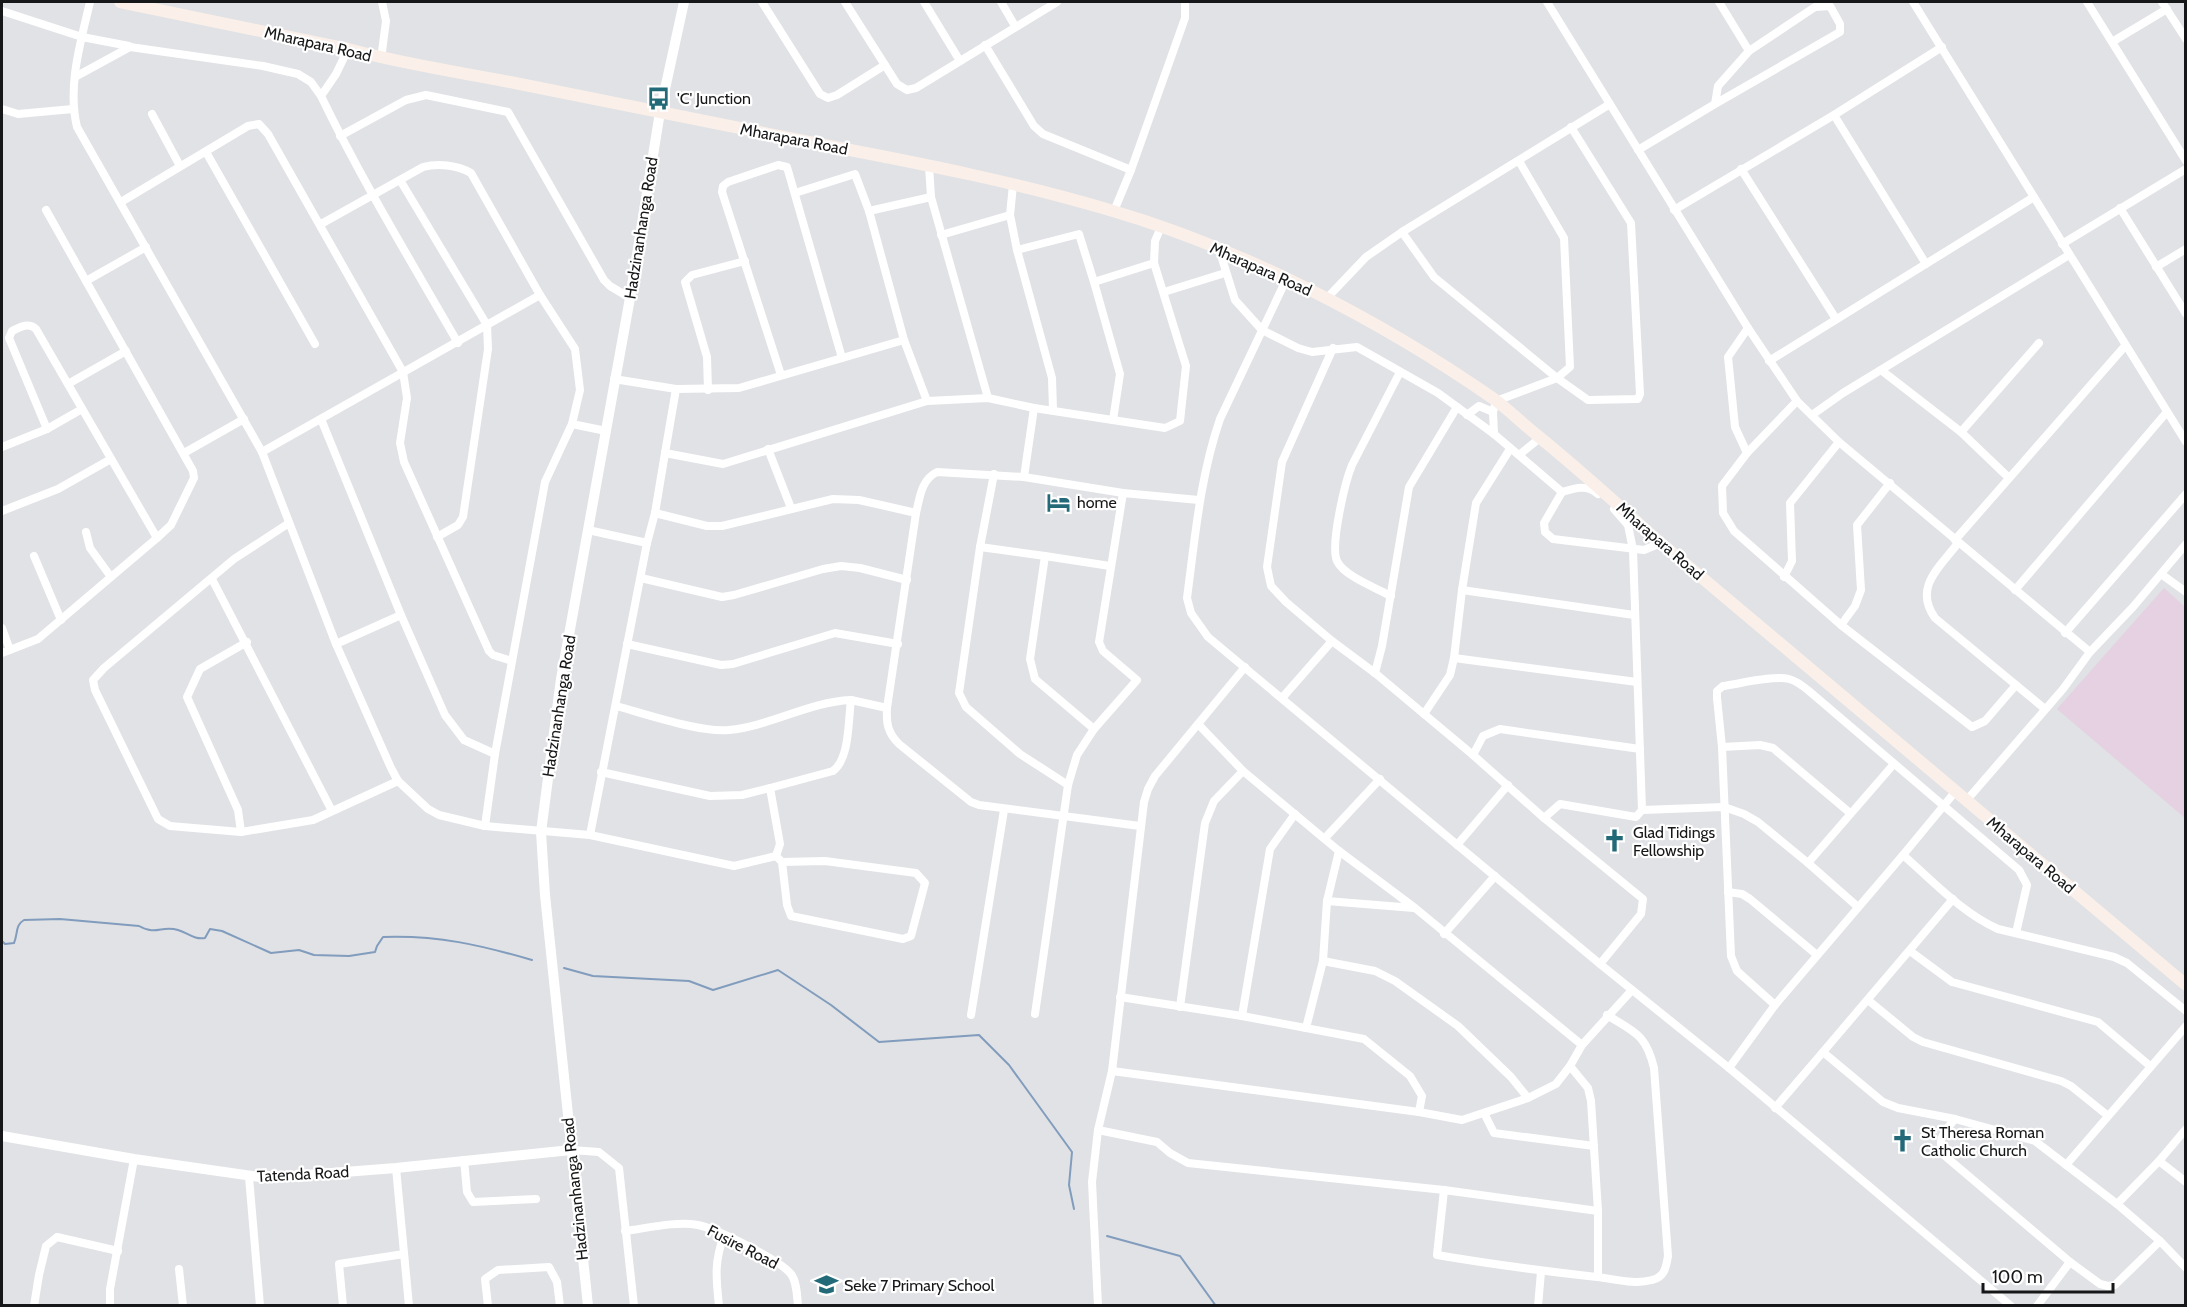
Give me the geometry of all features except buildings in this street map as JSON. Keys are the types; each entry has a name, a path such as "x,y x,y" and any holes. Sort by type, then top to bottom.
{"main road":[{"name":"Mharapara Road","path":"120,2 348,49 381,59 660,112 1013,184 1114,211 1161,227 1219,249 1327,298 1419,351 1540,438 1955,792 2186,985"}],"street":[{"path":"90,2 75,76 73,110 77,127 262,452 336,644 398,781 433,812 485,826 590,836 734,866 779,859 825,861 916,873 925,883 911,936 903,939 791,916 779,859 780,844 770,788"},
{"path":"381,59 386,21 382,2"},
{"name":"Hadzinanhanga Road","path":"588,1305 545,895 541,832 561,679 630,298 660,112 684,2"},
{"path":"762,2 820,94 828,98 837,95 885,65"},
{"path":"845,2 897,84 907,90 916,88 1057,2"},
{"path":"924,2 960,61"},
{"path":"1001,2 1016,26"},
{"path":"1114,211 1185,18 1185,2"},
{"path":"1547,2 1674,210 1769,361 1797,401 1839,441 2090,652"},
{"path":"1719,2 1749,51"},
{"path":"1913,2 2186,442"},
{"path":"2086,2 2186,161"},
{"path":"2112,42 2165,5 2186,39"},
{"path":"1638,150 1840,32 1840,24 1830,6 1815,6 1749,51 1719,86 1715,104"},
{"path":"2,11 82,37 263,66 298,74 311,82 321,96 372,194 458,343"},
{"path":"985,45 1034,126 1043,134 1131,170"},
{"path":"75,76 130,46"},
{"path":"1674,210 1834,115 1942,46"},
{"path":"321,96 336,74 348,49"},
{"path":"340,136 406,100 426,94 508,112 604,280 630,298"},
{"path":"1327,298 1366,258 1402,232 1610,105"},
{"path":"2,109 18,114 73,110"},
{"path":"152,114 180,166"},
{"path":"1834,115 1926,264"},
{"path":"121,202 248,126 259,124 268,134 403,372 407,398 400,450 489,651 493,655 512,661"},
{"path":"1402,232 1434,277 1557,378 1588,400 1638,399 1640,394 1631,223 1571,127"},
{"path":"206,152 315,344"},
{"path":"1467,415 1479,406 1495,406 1557,378 1570,367 1564,238 1519,161"},
{"path":"321,225 423,167 434,164 462,168 471,173 540,295 575,349 580,390 572,424 545,482 495,754 485,826"},
{"path":"781,375 722,192 723,186 778,165 787,168 842,358"},
{"path":"929,166 931,197 988,398"},
{"path":"1741,169 1836,319"},
{"path":"2062,244 2186,169"},
{"path":"795,193 855,174 869,211 904,340 927,401"},
{"path":"400,180 487,325 488,349 463,517 458,525 437,537"},
{"path":"1013,184 1010,215 1017,250 1052,378 1053,410"},
{"path":"869,211 931,197"},
{"path":"1769,361 2034,197"},
{"path":"2120,208 2186,314"},
{"path":"2,628 6,652 38,639 171,525 194,478 194,471 46,210"},
{"path":"941,234 1010,215"},
{"path":"665,453 723,464 927,401 988,398 1034,408 1165,428 1180,421 1186,366 1154,263 1155,241 1161,227"},
{"path":"1017,250 1078,234 1095,282 1120,374 1113,420"},
{"path":"86,281 146,247"},
{"path":"1219,249 1235,300 1262,330 1298,348 1312,352 1357,347 1438,393 1494,435 1562,492"},
{"path":"2156,267 2186,249"},
{"path":"1812,415 2069,255"},
{"path":"708,390 707,357 685,282 692,275 745,261"},
{"path":"1095,282 1154,263"},
{"path":"1164,292 1225,273"},
{"path":"1286,279 1220,419 1213,440 1199,500 1187,598 1191,613 1209,637 2011,1305"},
{"path":"262,452 540,295"},
{"path":"47,429 9,338 12,331 26,325 36,329 157,538"},
{"path":"1747,453 1735,427 1728,357 1748,328"},
{"path":"614,379 676,389 739,388 904,340"},
{"path":"1961,432 2039,343"},
{"path":"2044,709 1935,618 1926,601 1925,592 1928,583 1956,541 2008,477 2125,346"},
{"path":"1333,348 1282,462 1267,567 1271,586 1286,602 1332,641 1375,673 1544,818 1643,899 1641,914 1600,964"},
{"path":"68,384 126,351"},
{"path":"1881,370 1961,432 2008,477"},
{"path":"1391,596 1355,578 1337,562 1334,550 1345,481 1400,372"},
{"path":"590,836 647,543 655,513 676,389"},
{"path":"1797,401 1747,453 1722,486 1723,513 1734,531 1841,625 1972,727 1985,721 2016,686"},
{"path":"1494,435 1495,406"},
{"path":"1375,673 1391,596 1409,487 1457,407"},
{"path":"1024,477 1034,408"},
{"path":"2,447 47,429 82,409"},
{"path":"2015,590 2166,413"},
{"path":"184,453 244,419"},
{"path":"321,419 401,615 445,715 454,730 464,740 495,754"},
{"path":"572,424 606,431"},
{"path":"1519,455 1540,438"},
{"path":"1784,577 1792,561 1790,503 1839,441"},
{"path":"1424,714 1450,675 1476,503 1509,448"},
{"path":"768,449 791,508"},
{"path":"2,511 58,489 111,459"},
{"path":"1140,826 1004,810 971,802 898,744 890,735 886,721 916,513 923,484 929,476 937,472 1024,477 1123,493 1199,500"},
{"path":"994,474 980,547 959,693 966,707 1020,754 1068,785"},
{"path":"1841,625 1855,606 1861,590 1857,525 1890,483"},
{"path":"1544,818 1560,804 1636,817 1642,810 1633,550 1628,525 1620,514 1592,489 1577,487 1562,492 1544,523 1545,532 1553,539 1633,550 1644,550 1661,543"},
{"path":"1035,1014 1068,785 1077,755 1094,729 1137,680 1102,651 1099,642 1123,493"},
{"path":"2065,633 2186,494"},
{"path":"655,513 707,526 722,526 833,499 859,500 916,513"},
{"path":"289,523 234,559 104,668 93,680 95,690 158,819 170,826 241,832 313,820 398,781"},
{"path":"588,530 647,543"},
{"path":"86,532 90,548 111,577"},
{"path":"1966,801 2063,688 2090,652 2186,544"},
{"path":"980,547 1110,566"},
{"path":"34,556 61,620"},
{"path":"1045,556 1030,660 1035,679 1094,729"},
{"path":"641,578 722,597 734,596 823,569 841,566 860,568 907,580"},
{"path":"2161,574 2182,590 2186,579"},
{"path":"212,579 247,642 332,811"},
{"path":"1462,590 1634,615"},
{"path":"336,644 401,615"},
{"path":"627,644 721,665 733,664 835,633 897,644"},
{"path":"1282,698 1332,641"},
{"path":"241,832 238,810 187,697 200,669 247,642"},
{"path":"1454,658 1637,682"},
{"path":"1098,1305 1092,1182 1098,1130 1112,1071 1140,826 1148,789 1155,776 1245,667"},
{"path":"1774,1005 1737,970 1731,956 1722,747 1717,691 1723,686 1789,679 1809,691 1893,765 2019,870 2027,885 2016,933"},
{"path":"616,706 712,730 729,730 823,704 851,700 888,708"},
{"path":"602,772 710,796 742,795 833,771 838,768 844,756 851,700"},
{"path":"1198,724 1242,771 1339,851 1415,908 1582,1045"},
{"path":"1473,755 1483,736 1500,729 1640,749"},
{"path":"1722,747 1760,745 1773,748 1850,813"},
{"path":"1808,863 1893,765"},
{"path":"1180,1007 1205,822 1214,801 1242,771"},
{"path":"1325,838 1380,779"},
{"path":"1457,845 1508,785"},
{"path":"1729,1068 1774,1005 1955,792"},
{"path":"1642,810 1724,807 1744,814 1758,822 1858,907"},
{"path":"971,1015 1004,810"},
{"path":"1242,1016 1270,849 1295,814"},
{"path":"1306,1028 1323,961 1328,901 1339,851"},
{"path":"1903,855 1970,914 1988,925 2114,957 2127,963 2186,1011"},
{"path":"1444,934 1496,876"},
{"path":"1728,892 1742,894 1750,899 1817,955"},
{"path":"1775,1108 1953,899"},
{"path":"1328,901 1415,908"},
{"path":"1910,951 1952,982 2098,1022 2150,1066"},
{"path":"1323,961 1375,971 1395,981 1458,1026 1511,1077 1528,1098"},
{"path":"1112,1071 1462,1120 1528,1098 1556,1084 1582,1045 1632,990"},
{"path":"1120,997 1242,1016 1364,1039 1410,1076 1422,1096 1419,1113"},
{"path":"1868,1000 1913,1037 1923,1042 2061,1081 2071,1086 2107,1115"},
{"path":"1444,1190 1437,1255 1541,1272 1598,1277 1632,1283 1653,1280 1661,1276 1668,1256 1654,1068 1646,1043 1638,1035 1607,1015"},
{"path":"2066,1165 2186,1026"},
{"path":"1823,1052 1883,1102 1898,1108 1955,1119 2035,1141 2117,1204 2160,1241 2186,1268"},
{"path":"1570,1066 1588,1088 1598,1211 1598,1277"},
{"path":"1484,1113 1494,1134 1594,1146"},
{"path":"1955,1119 1940,1138 1940,1145 1945,1156 2070,1262 2100,1284 2115,1285 2160,1241"},
{"path":"2117,1204 2186,1129"},
{"path":"1098,1130 1157,1142 1188,1163 1444,1190 1598,1211"},
{"name":"Tatenda Road","path":"2,1136 134,1159 267,1178 396,1168 571,1150"},
{"path":"571,1150 599,1152 619,1168 634,1305"},
{"path":"110,1305 110,1289 134,1159"},
{"path":"464,1160 467,1192 473,1202 536,1199"},
{"path":"2159,1161 2186,1182"},
{"path":"396,1168 409,1305"},
{"path":"249,1177 260,1305"},
{"name":"Fusire Road","path":"625,1231 686,1224 699,1225 724,1235 774,1260 785,1268 793,1276 798,1305"},
{"path":"719,1305 715,1271 717,1255 724,1235"},
{"path":"34,1305 46,1246 57,1237 118,1251"},
{"path":"343,1305 339,1264 404,1254"},
{"path":"2037,1305 2070,1262"},
{"path":"488,1305 485,1279 498,1270 549,1267 557,1282 560,1305"},
{"path":"179,1269 183,1305"},
{"path":"1538,1305 1541,1272"}],"shaded area":[{"path":"2164,588 2185,607 2185,818 2057,709"}],"waterway":[{"path":"2,941 5,944 14,943 18,927 24,920 60,919 139,926 150,930 172,929 201,938 205,938 210,929 222,931 271,953 299,950 314,955 349,956 375,952 383,937 403,937 459,942 532,960"},
{"path":"564,968 593,976 689,981 713,990 778,970 831,1005 879,1042 979,1035 1009,1065 1072,1152 1069,1185 1074,1209"},
{"path":"1107,1236 1180,1256 1216,1306"}],"place":[{"name":"'C' Junction","path":"659,98"},
{"name":"home","path":"1059,502"},
{"name":"Glad Tidings Fellowship","path":"1615,841"},
{"name":"St Theresa Roman Catholic Church","path":"1903,1141"},
{"name":"Seke 7 Primary School","path":"826,1285"}]}
